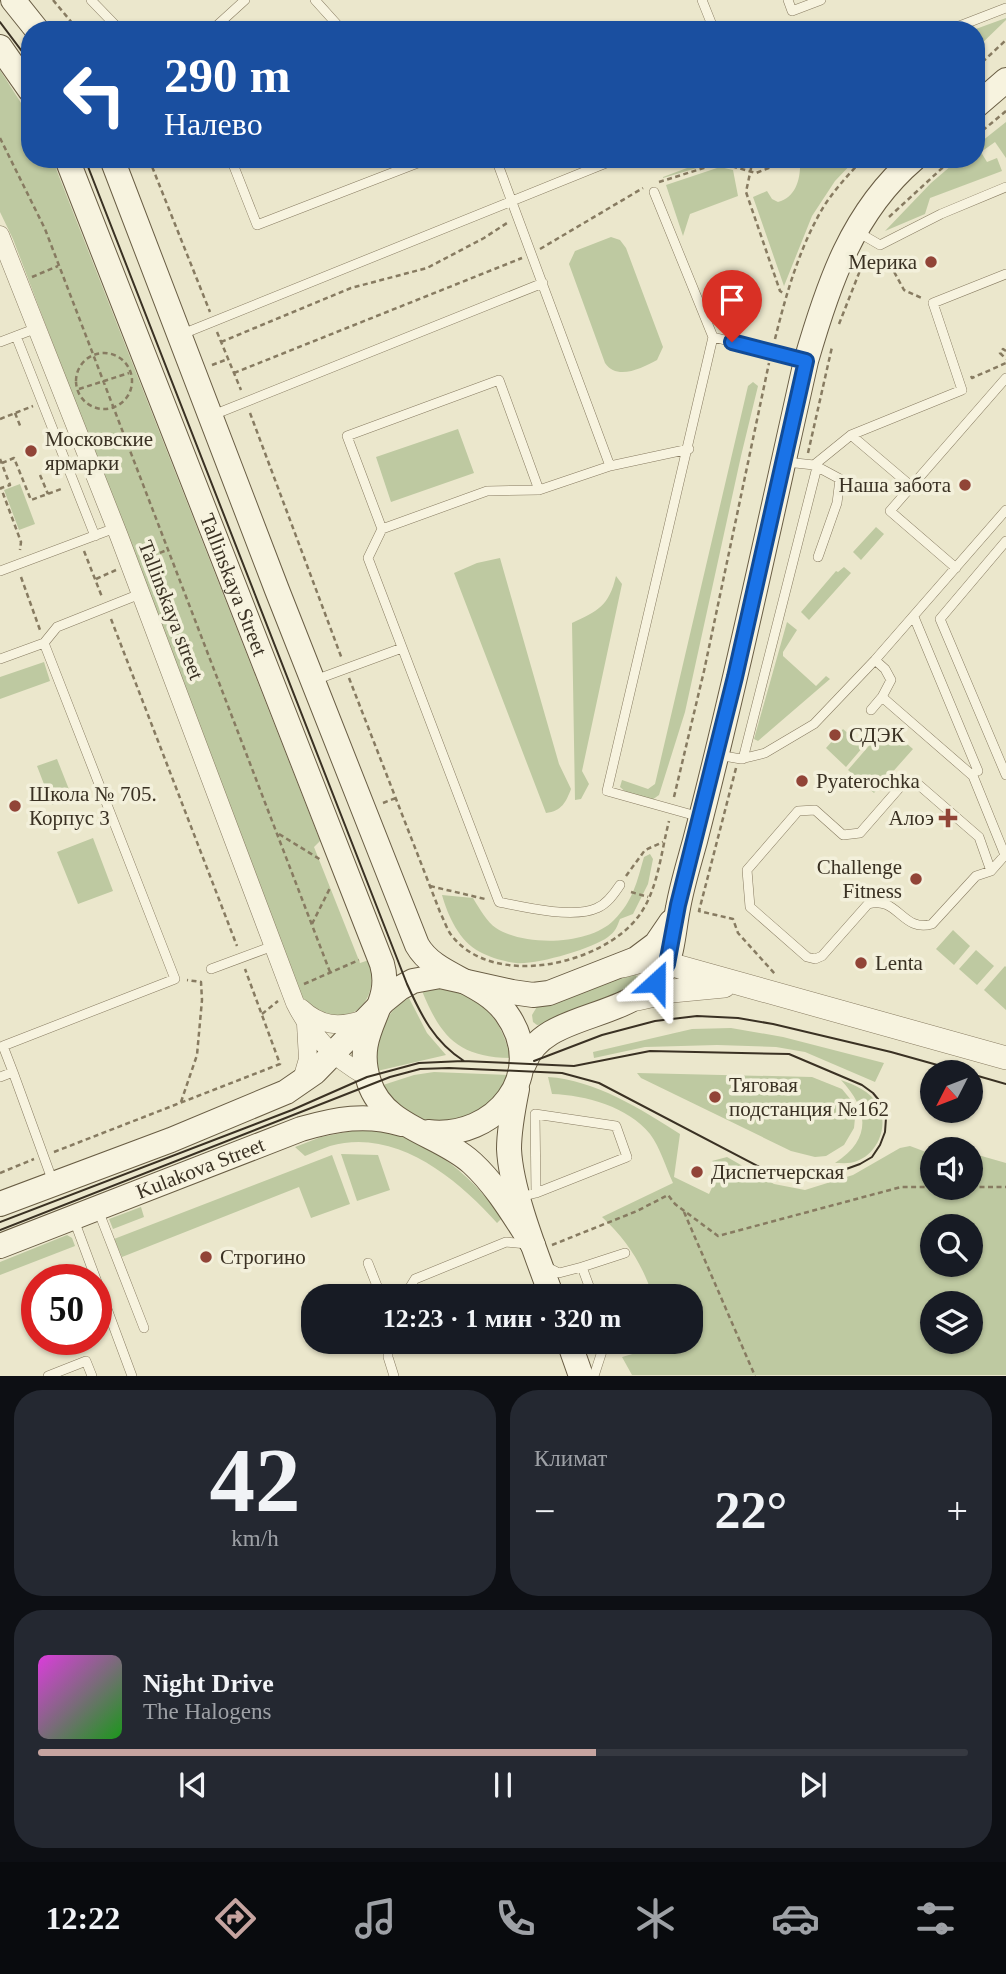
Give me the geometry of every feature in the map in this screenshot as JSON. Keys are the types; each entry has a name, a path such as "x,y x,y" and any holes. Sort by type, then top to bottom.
{"main road":[{"path":"13,0 30,21"},
{"path":"0,47 21,77"},
{"path":"985,98 1006,80"},
{"name":"Tallinskaya Street","path":"71,168 382,964 385,986 364,1044 367,1077 381,1104 414,1128 455,1149 485,1176 541,1250"},
{"name":"Tallinskaya Street","path":"115,168 209,416 417,945 432,963 486,992 509,1017 521,1046 521,1073 509,1147 511,1164 528,1195 549,1284"},
{"path":"414,1128 445,1135 461,1132 480,1123 498,1110 509,1097 535,1044 544,1037 637,999 656,982 667,964 658,900 701,818 716,754 805,464 806,361 828,291 869,239 872,203 905,168"},
{"path":"468,982 512,992 539,994 555,991 623,966 650,950 670,925 658,900"},
{"name":"Tallinskaya Street","path":"376,1012 384,1001 400,988 421,978 440,976 468,982"},
{"name":"Kulakova Street","path":"0,1205 264,1102 301,1083 334,1055 376,1012"},
{"name":"Kulakova Street","path":"0,1246 301,1129 326,1122 371,1117 414,1128"},
{"path":"573,1354 581,1376"}],"street":[{"name":"Tallinskaya street","path":"2,242 116,528 295,1003 306,1024"},
{"path":"623,966 642,961 667,964 1006,1058"},
{"path":"637,999 704,987 748,988"},
{"path":"295,1003 309,1016 335,1026 350,1024 376,1012"},
{"path":"306,1024 334,1055 367,1077"},
{"path":"301,1083 308,1059 306,1024"}],"lane":[{"path":"91,0 111,21"},
{"path":"222,21 245,0"},
{"path":"315,0 334,21"},
{"path":"702,0 710,21"},
{"path":"788,0 792,11 821,0"},
{"path":"972,21 1006,8"},
{"path":"235,168 257,225 405,168"},
{"path":"499,168 610,467"},
{"path":"178,335 594,168"},
{"path":"869,239 941,214 1006,187"},
{"path":"654,192 713,337 607,791 701,818"},
{"path":"743,759 805,464 851,435 962,390 933,303 1006,274"},
{"path":"209,416 543,283"},
{"path":"0,342 37,328"},
{"path":"16,337 95,536"},
{"path":"713,337 806,361"},
{"path":"956,568 890,511 1006,378"},
{"path":"382,529 347,436 499,380 539,490"},
{"path":"851,435 911,486"},
{"path":"620,885 601,906 590,911 540,911 499,902 368,558 382,529 486,491 539,490 610,467 689,449"},
{"path":"805,464 840,480 840,488 818,557"},
{"path":"716,754 743,759 770,751 814,724 876,660 1006,510"},
{"path":"0,571 116,528"},
{"path":"1006,541 940,619 1006,775"},
{"path":"0,660 44,643 57,627 140,594"},
{"path":"914,617 978,771"},
{"path":"44,643 175,979 3,1046 54,1184"},
{"path":"313,681 402,648"},
{"path":"871,710 890,685 890,674 876,660"},
{"path":"882,697 973,776 1005,855 991,871 976,876 937,920 920,926 908,921 887,903 877,901 868,904 822,956 816,959 807,957 750,907 747,870 798,811 816,810 843,835 860,834 901,786 919,785 979,837 991,871"},
{"path":"211,969 273,946"},
{"path":"0,1077 13,1072"},
{"path":"485,1176 505,1191 528,1195 627,1157 616,1126 535,1114 528,1195"},
{"path":"98,1209 144,1328"},
{"path":"74,1218 132,1376"},
{"path":"412,1284 415,1279 506,1242 541,1250 559,1273 625,1253"},
{"path":"368,1263 376,1284"},
{"path":"583,1267 589,1284"},
{"path":"388,1354 394,1376"},
{"path":"594,1376 601,1354"},
{"path":"48,1376 86,1360 92,1376"}],"path":[{"path":"53,0 70,21"},
{"path":"985,60 1006,40"},
{"path":"985,128 1006,111"},
{"path":"0,138 45,229 330,972"},
{"path":"153,168 246,402 345,668 451,935 467,950 492,962 513,966 538,966 569,959 607,944 620,936 658,900 663,841 707,657 786,294 824,207 856,168"},
{"path":"751,168 746,192 780,291 786,294"},
{"path":"836,332 869,239 942,168"},
{"path":"221,341 351,288 427,268 500,228 516,214"},
{"path":"869,239 904,290 933,303"},
{"path":"234,373 531,254"},
{"path":"805,464 834,342"},
{"path":"968,369 972,378 1006,361 1000,353 1003,349 1006,351"},
{"path":"106,353 117,356 131,372 129,394 113,407 101,409 91,406 82,399 77,389 79,368 93,355 106,353"},
{"path":"207,367 228,359"},
{"path":"15,413 21,428"},
{"path":"44,643 17,565 21,542 1,488 10,485 1,461 14,458 31,500 74,484"},
{"path":"40,475 48,494"},
{"path":"0,1173 280,1064 80,541"},
{"path":"736,768 699,911 733,919 738,933 751,950 783,982"},
{"path":"377,806 396,797"},
{"path":"278,833 326,864"},
{"path":"620,885 645,850 663,841"},
{"path":"312,924 333,882"},
{"path":"430,886 499,902"},
{"path":"630,892 658,900"},
{"path":"175,979 201,982 202,1000 197,1055 181,1101"},
{"path":"541,1250 637,1211 668,1195 718,1236 901,1187 920,1187"},
{"path":"983,1187 1006,1187"},
{"path":"683,1210 755,1376"}],"green space":[{"path":"1006,18 985,40 985,26"},
{"path":"0,70 21,103 21,168 56,168 320,841 314,847 360,963 369,960 372,978 369,993 363,1005 353,1012 342,1015 328,1014 315,1008 301,996 13,239 0,212"},
{"path":"1006,122 1006,158 995,142 985,149 985,139"},
{"path":"997,158 1002,171 930,198 925,214 885,231 948,168 985,168 985,159 987,162"},
{"path":"687,168 697,168 663,178"},
{"path":"724,168 733,170 738,196 690,214 683,236 666,185"},
{"path":"800,168 847,168 835,181 812,216 784,286 753,197 767,191 772,199 778,202 790,196"},
{"path":"611,237 620,240 626,248 663,347 657,360 623,372 610,368 605,363 569,264 575,251"},
{"path":"753,382 758,386 685,712 659,795 652,800 627,793 620,787 622,780 648,789 655,784 748,386"},
{"path":"458,429 474,473 391,502 376,457"},
{"path":"20,484 35,524 19,530 4,490"},
{"path":"876,527 884,534 861,560 853,552"},
{"path":"500,558 559,764 571,789 563,805 546,813 454,573 477,563"},
{"path":"844,567 851,573 809,620 801,612 836,571"},
{"path":"616,576 622,584 582,771 589,784 581,799 575,800 572,623 589,615 606,601"},
{"path":"787,622 797,630 783,656 816,686 826,676 830,679 758,741 754,739"},
{"path":"44,662 50,681 0,699 0,677"},
{"path":"886,726 913,749 874,793 848,770"},
{"path":"843,729 863,747 846,767 826,748"},
{"path":"57,759 72,797 52,805 37,766"},
{"path":"93,838 113,891 78,904 57,852"},
{"path":"650,854 653,859 648,884 633,914 620,919 612,933 600,942 550,959 516,963 480,952 466,941 455,927 442,895 473,898 489,922 508,934 540,940 574,939 603,928 614,920 634,891 644,857"},
{"path":"953,930 970,946 954,965 936,949"},
{"path":"976,950 994,966 977,985 959,969"},
{"path":"1006,967 1006,1010 984,990"},
{"path":"626,974 638,977 639,985 547,1024 537,1025 533,1022 532,1015 538,1005"},
{"path":"432,989 462,994 484,1008 501,1030 510,1058 477,1054 454,1041 436,1021 422,991"},
{"path":"409,998 427,1033 446,1055 377,1071 377,1050 382,1029 392,1011"},
{"path":"731,1028 783,1037 884,1063 875,1082 805,1052 776,1047 645,1047 594,1058 593,1052 692,1029"},
{"path":"434,1072 509,1075 500,1090 474,1113 442,1122 410,1115 395,1104 383,1085"},
{"path":"637,1073 812,1077 842,1089 851,1100 854,1128 844,1145 826,1156 815,1157 791,1151 641,1078"},
{"path":"548,1077 566,1079 617,1097 680,1134 674,1177 709,1194 721,1168 712,1161 727,1157 774,1184 805,1190 853,1175 900,1148 910,1146 920,1150 920,1200 983,1200 983,1156 1006,1163 1006,1375 632,1375 622,1357 632,1354 703,1354 703,1284 648,1284 633,1254 602,1217 673,1183 654,1139 641,1125 606,1104 552,1094"},
{"path":"841,1080 857,1086 871,1096 878,1105 882,1121 880,1137 871,1152 849,1163 835,1163 847,1154 861,1134 861,1113 857,1102"},
{"path":"362,1129 403,1137 441,1157 475,1185 502,1218 497,1223 444,1174 401,1150 354,1142 330,1146 305,1156 295,1147 321,1137"},
{"path":"341,1154 378,1155 390,1190 357,1201"},
{"path":"332,1155 350,1204 311,1218 299,1187 122,1257 114,1239"},
{"path":"141,1207 144,1217 113,1229 109,1219"},
{"path":"67,1235 72,1238 75,1246 28,1264 21,1264 21,1267 0,1275 0,1262"}],"tram line":[{"path":"0,22 21,50"},
{"path":"89,168 407,984 436,1036 464,1061"},
{"path":"534,1061 602,1035 655,1021 697,1016 738,1018 773,1024 920,1060"},
{"path":"0,1222 292,1110 367,1077 419,1063 463,1061 574,1066 650,1051 789,1054 862,1085 882,1104 886,1118 885,1132 872,1157 827,1176 808,1179 765,1170 599,1083 562,1073 420,1069 390,1077 0,1230"},
{"path":"984,1078 1006,1084"}],"place":[{"name":"Мерика","path":"931,262"},
{"name":"Московские ярмарки","path":"31,451"},
{"name":"Наша забота","path":"965,485"},
{"name":"СДЭК","path":"835,735"},
{"name":"Pyaterochka","path":"802,781"},
{"name":"Школа № 705. Корпус 3","path":"15,806"},
{"name":"Алоэ","path":"948,818"},
{"name":"Challenge Fitness","path":"916,879"},
{"name":"Lenta","path":"861,963"},
{"name":"Тяговая подстанция №162","path":"715,1097"},
{"name":"Диспетчерская","path":"697,1172"},
{"name":"Строгино","path":"206,1257"}],"route":[{"path":"656,982 667,964 678,905 735,677 806,361 732,342"}]}
